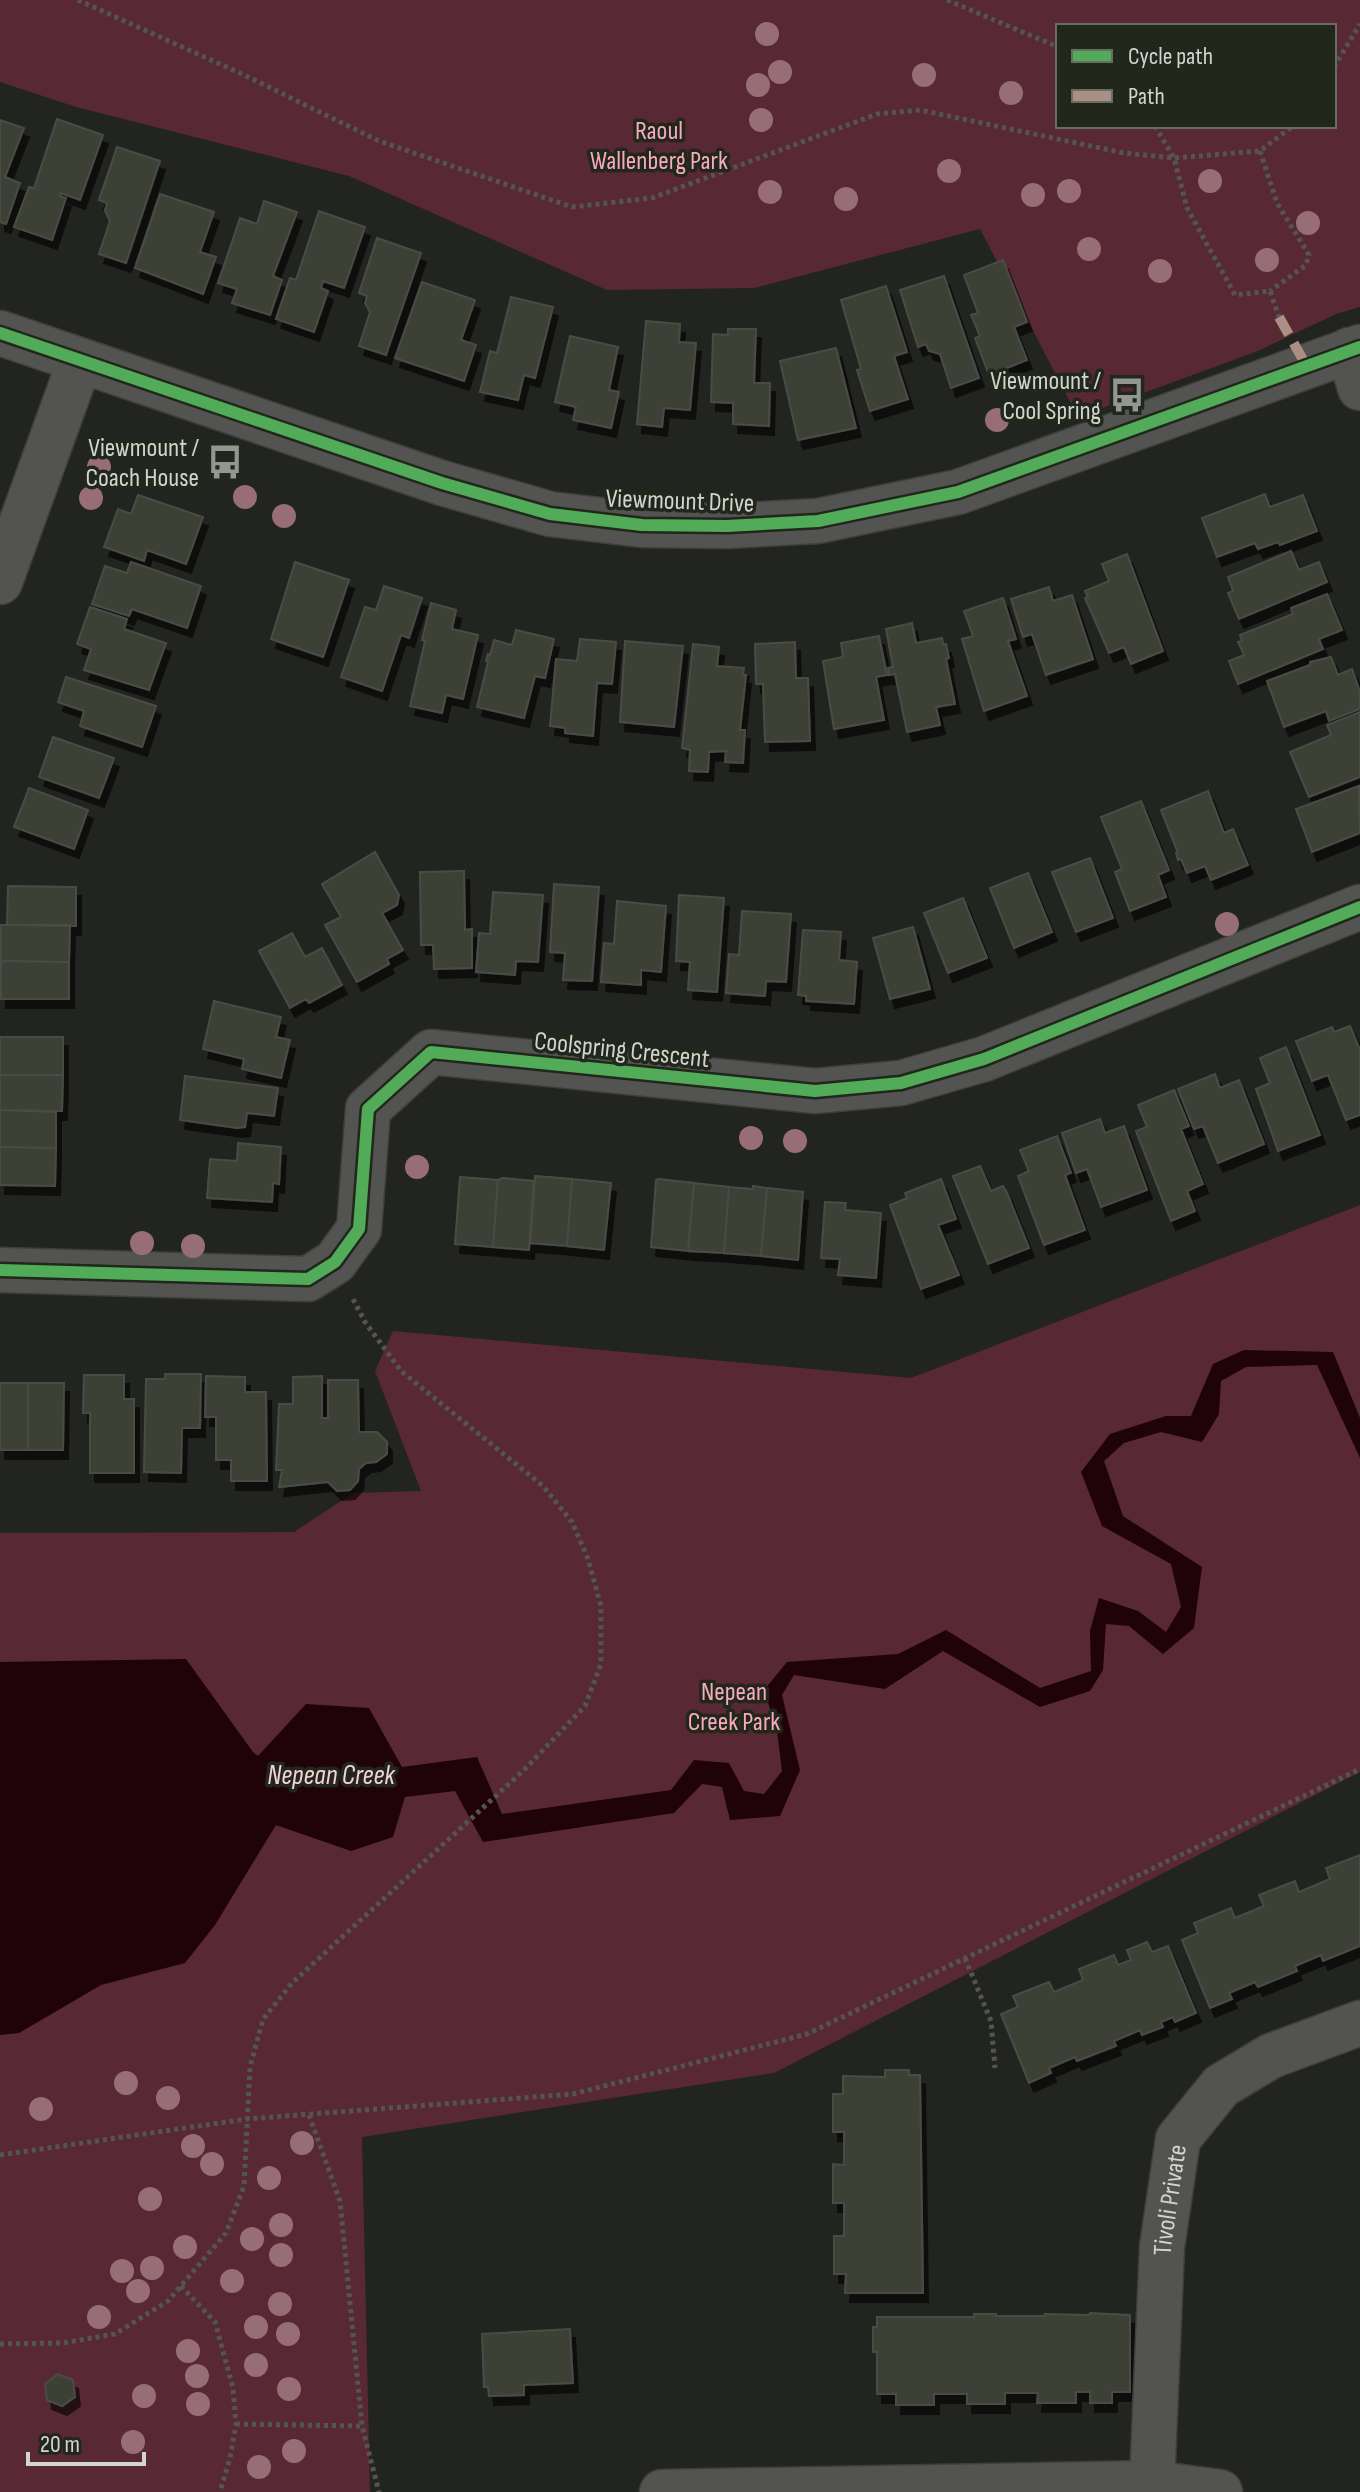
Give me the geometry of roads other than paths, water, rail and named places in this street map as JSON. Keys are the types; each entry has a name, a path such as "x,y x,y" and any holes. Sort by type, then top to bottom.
{"street":[{"name":"Viewmount Drive","path":"0,333 442,483 550,514 642,525 727,526 818,521 958,492 1356,361"},
{"path":"0,582 80,361"},
{"name":"Coolspring Crescent","path":"0,1270 308,1279 335,1262 359,1229 368,1109 431,1052 815,1091 901,1083 984,1059 1360,907"},
{"name":"Tivoli Private","path":"1152,2483 1162,2247 1178,2139 1221,2086 1271,2056 1360,2023"},
{"path":"662,2492 1152,2483 1220,2492"}],"water":[{"name":"Nepean Creek","path":"1244,1350 1333,1352 1360,1418 1360,1458 1317,1365 1246,1367 1221,1381 1219,1414 1202,1442 1161,1432 1124,1443 1104,1461 1123,1516 1202,1567 1194,1628 1163,1654 1129,1626 1106,1624 1103,1670 1090,1691 1040,1707 943,1651 885,1689 794,1675 782,1695 800,1770 780,1816 730,1820 722,1787 702,1784 674,1813 483,1842 455,1791 405,1797 393,1837 351,1851 276,1825 215,1925 185,1963 101,1985 19,2033 0,2035 0,1662 186,1659 258,1756 306,1704 369,1708 402,1767 477,1757 502,1814 671,1790 694,1760 729,1763 744,1791 764,1794 782,1771 777,1731 764,1690 787,1662 898,1654 946,1630 1040,1688 1091,1671 1090,1631 1099,1598 1138,1611 1166,1632 1181,1607 1171,1564 1102,1526 1081,1472 1110,1434 1166,1416 1191,1416 1213,1364"}],"place":[{"name":"Viewmount / Cool Spring","path":"1127,395"},
{"name":"Viewmount / Coach House","path":"225,462"}],"park label":[{"name":"Raoul Wallenberg Park","path":"659,145"},
{"name":"Nepean Creek Park","path":"734,1706"}]}
